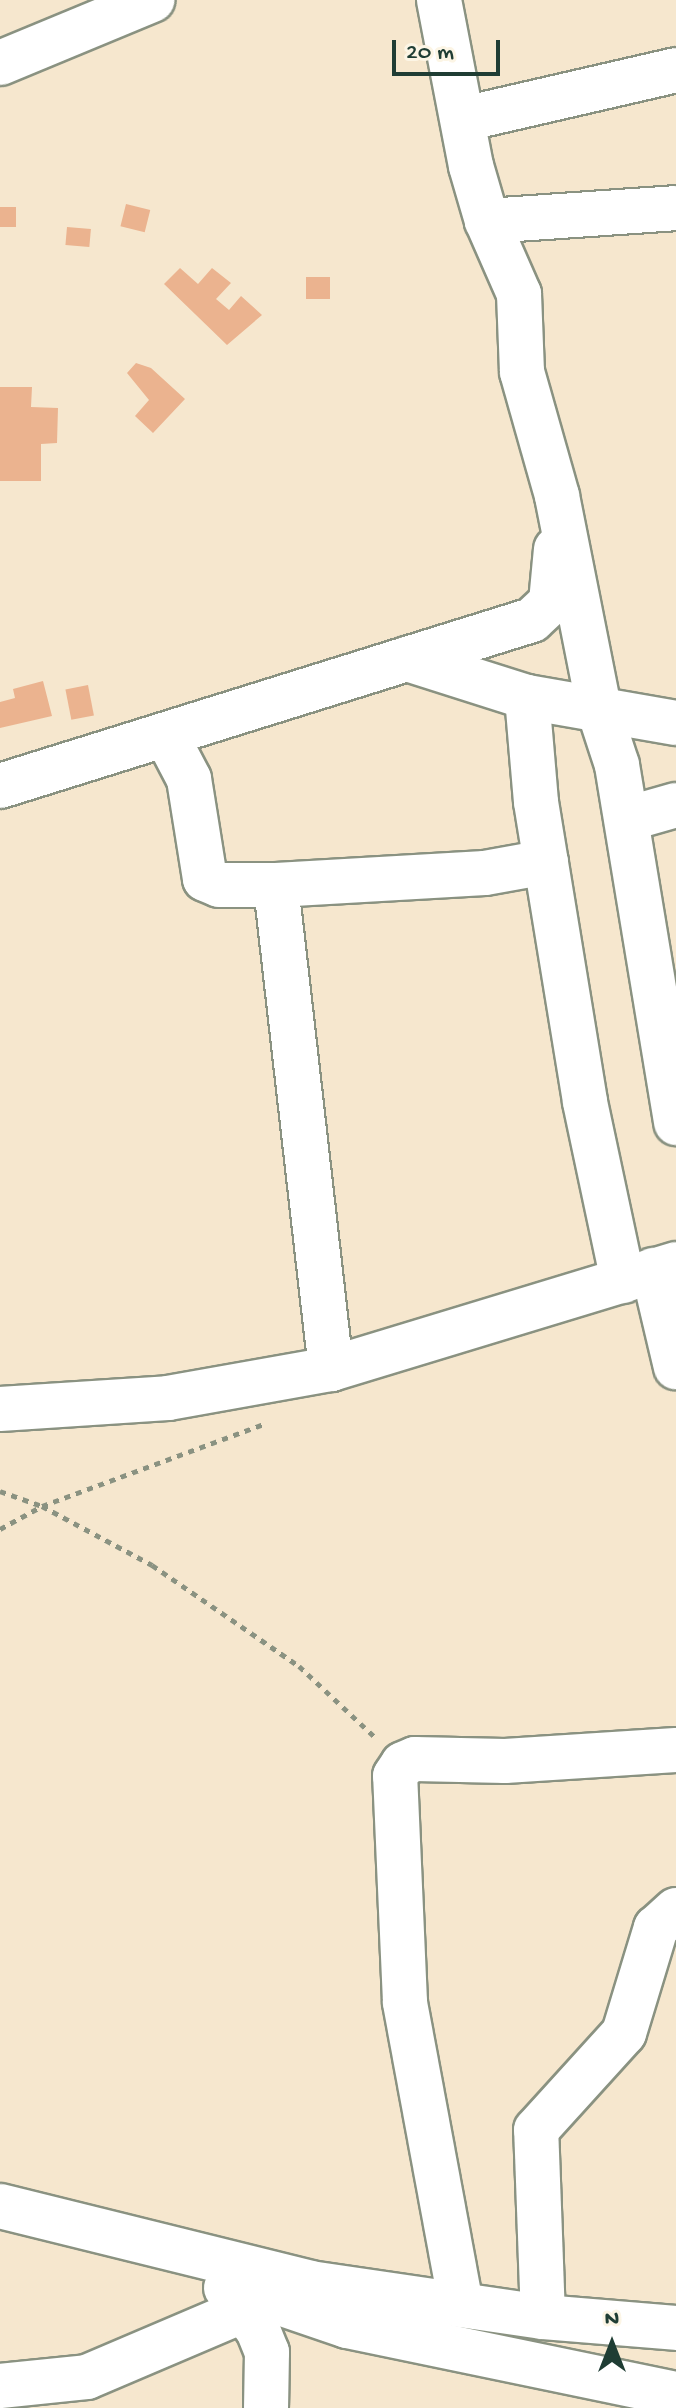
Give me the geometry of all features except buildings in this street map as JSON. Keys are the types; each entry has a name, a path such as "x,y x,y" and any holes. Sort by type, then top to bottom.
{"street":[{"path":"0,63 152,0"},
{"path":"439,0 487,221 519,294 522,372 557,496 600,713 627,819 676,1123"},
{"path":"464,119 676,70"},
{"path":"487,221 676,208"},
{"path":"0,786 532,620 545,610 555,589 557,496"},
{"path":"407,659 527,697 600,713 676,723"},
{"path":"527,697 546,862 585,1102 651,1272 676,1367"},
{"path":"166,735 189,779 205,879 219,885 276,885 485,873 546,862"},
{"path":"627,819 676,805"},
{"path":"276,885 331,1369"},
{"path":"0,1409 168,1398 331,1369 651,1272"},
{"path":"461,2305 405,2002 395,1776 403,1764 676,1750"},
{"path":"543,2317 536,2130 624,2033 656,1928 676,1910"},
{"path":"0,2206 183,2255 310,2283 543,2317 676,2328"},
{"path":"183,2255 234,2297 267,2352 266,2408"},
{"path":"0,2386 87,2377 234,2297 347,2326 676,2394"}],"path":[{"path":"0,1529 42,1506 248,1432 275,1418"},
{"path":"0,1491 42,1506 152,1565 299,1666 403,1764"}]}
